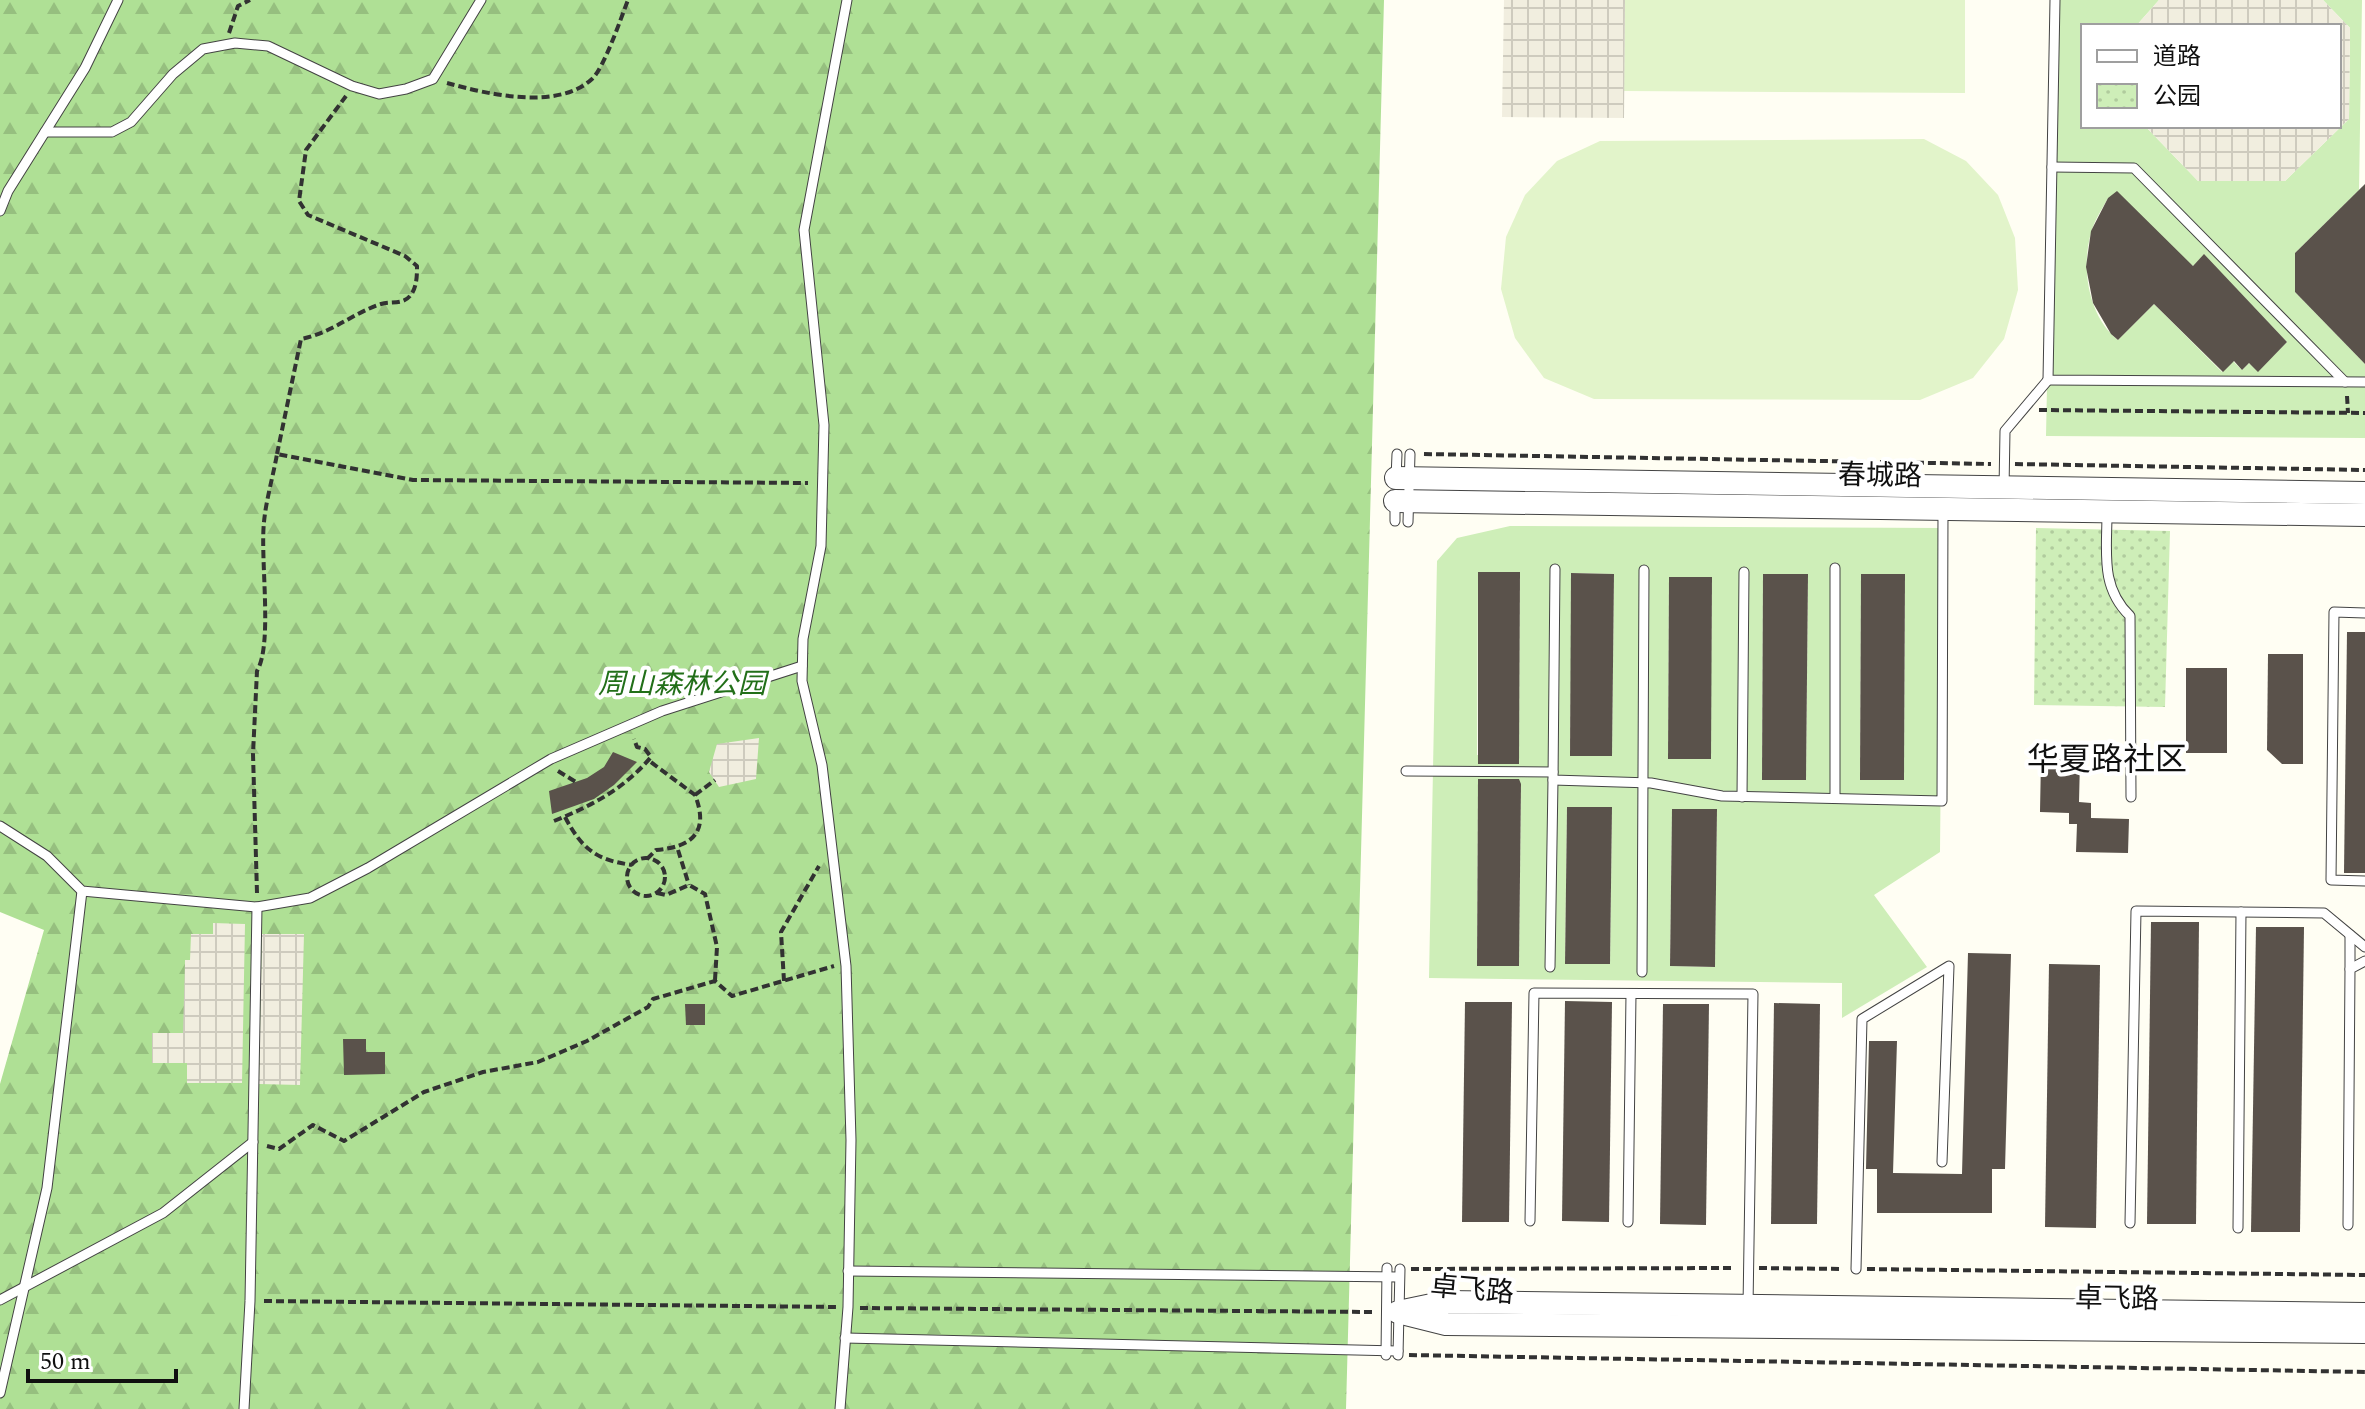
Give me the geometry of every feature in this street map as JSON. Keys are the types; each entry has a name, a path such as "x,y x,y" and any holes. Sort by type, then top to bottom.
{"street":[{"name":"春城路","path":"2108,500 2365,493"},
{"name":"春城路","path":"1402,500 1942,507 2004,498"},
{"name":"春城路","path":"1402,500 2004,498 2108,500 2365,515"},
{"name":"卓飞路","path":"1392,1312 1446,1302 1748,1316 2365,1332"},
{"name":"卓飞路","path":"1748,1316 2365,1314"}],"lane":[{"path":"0,211 85,68 118,0"},
{"path":"45,132 112,132 131,122 173,74 203,49 226,44 268,46 352,86 379,94 433,79 481,0"},
{"path":"840,1409 848,1307 851,1140 845,963 822,765 802,681 803,639 821,546 824,425 804,230 847,0"},
{"path":"2004,498 2005,431 2048,380 2055,0"},
{"path":"2052,167 2134,168 2345,382"},
{"path":"2048,380 2365,382"},
{"path":"1397,454 1402,500"},
{"path":"1402,500 1410,454"},
{"path":"2108,500 2108,581 2113,599 2130,616 2131,797"},
{"path":"1406,771 1553,776 1644,783 1742,797 1942,801 1942,507"},
{"path":"1835,568 1835,798"},
{"path":"1550,967 1555,569"},
{"path":"1642,972 1644,570"},
{"path":"1742,797 1744,572"},
{"path":"2365,613 2334,612 2331,880 2365,881"},
{"path":"0,826 47,856 82,891 257,907 310,898 409,844 551,759 629,725 769,674 802,666"},
{"path":"0,1393 47,1188 82,891"},
{"path":"244,1409 250,1301 257,907"},
{"path":"2130,1223 2136,911 2324,913 2365,947"},
{"path":"2238,1228 2241,912"},
{"path":"2348,1225 2350,935"},
{"path":"2350,969 2365,961"},
{"path":"1856,1269 1862,1019 1949,966 1942,1162"},
{"path":"1530,1221 1534,993 1753,994 1748,1316"},
{"path":"1628,1222 1631,994"},
{"path":"0,1300 163,1213 253,1142"},
{"path":"848,1271 1400,1273 1386,1353"},
{"path":"845,1338 1398,1353 1387,1272"}],"path":[{"path":"226,44 238,6 250,0"},
{"path":"433,79 511,94 545,97 573,90 594,78 628,0"},
{"path":"257,907 253,754 257,671 264,659 267,639 261,572 264,519 301,339 322,334 384,303 401,303 411,295 417,278 417,266 405,256 308,215 299,201 306,150 352,86"},
{"path":"2022,410 2365,413"},
{"path":"277,454 413,480 823,483"},
{"path":"1410,454 2365,470"},
{"path":"554,821 594,805 631,780 651,757 645,749 637,747 629,725"},
{"path":"551,759 561,776 576,782"},
{"path":"565,817 588,852 601,860 632,865 647,859 656,850 678,850 699,828 700,806 695,795 648,760"},
{"path":"695,795 715,780"},
{"path":"784,981 781,932 832,844"},
{"path":"678,850 689,885"},
{"path":"647,859 655,861 664,870 664,882 657,893"},
{"path":"632,865 628,876 631,887 646,896 657,893 666,895 689,885 701,889 711,907 717,947 715,981"},
{"path":"715,981 732,996 845,963"},
{"path":"253,1142 279,1149 313,1125 344,1141 424,1092 483,1072 538,1062 587,1041 648,1007 653,999 715,981"},
{"path":"1400,1273 1750,1268 2365,1275"},
{"path":"250,1301 1392,1312"},
{"path":"1398,1353 2365,1372"}],"green space":[{"name":"周山森林公园","path":"0,0 1384,0 1346,1409 0,1409 0,1084 44,930 0,912"},
{"path":"1625,0 1965,0 1965,93 1624,91"},
{"path":"2055,0 2159,0 2138,24 2081,24 2081,128 2147,128 2198,181 2285,181 2349,119 2350,28 2323,0 2362,0 2359,190 2295,253 2295,292 2365,364 2365,438 2046,436","holes":["2108,198 2193,266 2204,255 2287,342 2258,371 2249,363 2242,370 2233,361 2222,372 2154,304 2118,340 2100,318 2090,291 2087,261 2092,229"]},
{"path":"1924,139 1966,161 1998,195 2015,238 2018,290 2004,339 1973,378 1920,400 1594,399 1544,378 1515,338 1501,289 1506,237 1525,195 1557,161 1600,141"},
{"path":"1510,526 1943,528 1940,852 1874,895 1927,967 1842,1018 1842,983 1429,978 1437,561 1457,538","holes":["1520,572 1519,754 1477,755 1478,573","1572,573 1614,574 1612,756 1570,755","1763,574 1808,574 1806,780 1762,779","1861,574 1905,574 1904,780 1860,779","1669,577 1712,577 1710,759 1668,759","1478,784 1521,784 1519,966 1477,966","1567,807 1612,808 1610,964 1565,963","1672,810 1717,810 1715,967 1670,966"]},
{"path":"2036,528 2170,531 2165,707 2034,705"}],"shaded area":[{"path":"1504,0 1625,0 1624,118 1502,117"},
{"path":"2159,0 2323,0 2350,28 2349,119 2341,127 2341,24 2138,24"},
{"path":"2147,128 2340,128 2285,181 2198,181"},
{"path":"759,738 756,779 719,787 709,772 717,744"},
{"path":"213,923 245,924 242,1083 187,1083 187,1063 152,1063 152,1033 183,1033 185,960 190,960 191,934 213,934"},
{"path":"262,934 304,934 300,1085 259,1084"}],"building":[{"path":"2365,184 2365,364 2295,292 2295,253"},
{"path":"2117,191 2193,266 2204,254 2287,342 2258,372 2249,363 2242,370 2234,361 2223,372 2154,304 2118,340 2111,334 2093,303 2086,267 2091,231 2108,198"},
{"path":"1478,572 1520,572 1519,764 1478,764"},
{"path":"1571,573 1614,574 1612,756 1570,756"},
{"path":"1763,574 1808,574 1806,780 1762,780"},
{"path":"1861,574 1905,574 1904,780 1860,780"},
{"path":"1669,577 1712,577 1711,759 1668,759"},
{"path":"2347,632 2365,632 2365,873 2344,873"},
{"path":"2268,654 2303,654 2303,764 2282,764 2267,750"},
{"path":"2186,668 2227,668 2227,753 2186,753"},
{"path":"613,752 637,762 614,785 594,799 552,814 549,791 587,778 604,767"},
{"path":"2041,759 2080,760 2079,802 2091,803 2091,818 2129,819 2128,853 2076,852 2077,824 2069,824 2069,813 2040,812"},
{"path":"1478,779 1519,779 1521,784 1519,966 1477,966"},
{"path":"1567,807 1612,807 1610,964 1565,964"},
{"path":"1672,809 1717,809 1715,967 1670,966"},
{"path":"2151,922 2199,922 2196,1224 2147,1224"},
{"path":"2256,927 2304,927 2300,1232 2251,1232"},
{"path":"1968,953 2011,954 2005,1169 1992,1169 1992,1213 1877,1213 1877,1169 1866,1169 1869,1041 1897,1041 1893,1173 1962,1174"},
{"path":"2049,964 2100,965 2096,1228 2045,1227"},
{"path":"1565,1001 1612,1002 1609,1222 1562,1221"},
{"path":"1465,1002 1512,1002 1509,1222 1462,1222"},
{"path":"1774,1003 1820,1004 1817,1224 1771,1224"},
{"path":"685,1004 705,1004 705,1025 686,1025"},
{"path":"1663,1004 1709,1004 1706,1225 1660,1224"},
{"path":"343,1039 366,1039 366,1052 385,1052 385,1074 344,1075"}],"district":[{"name":"华夏路社区","path":"2107,760"}]}
